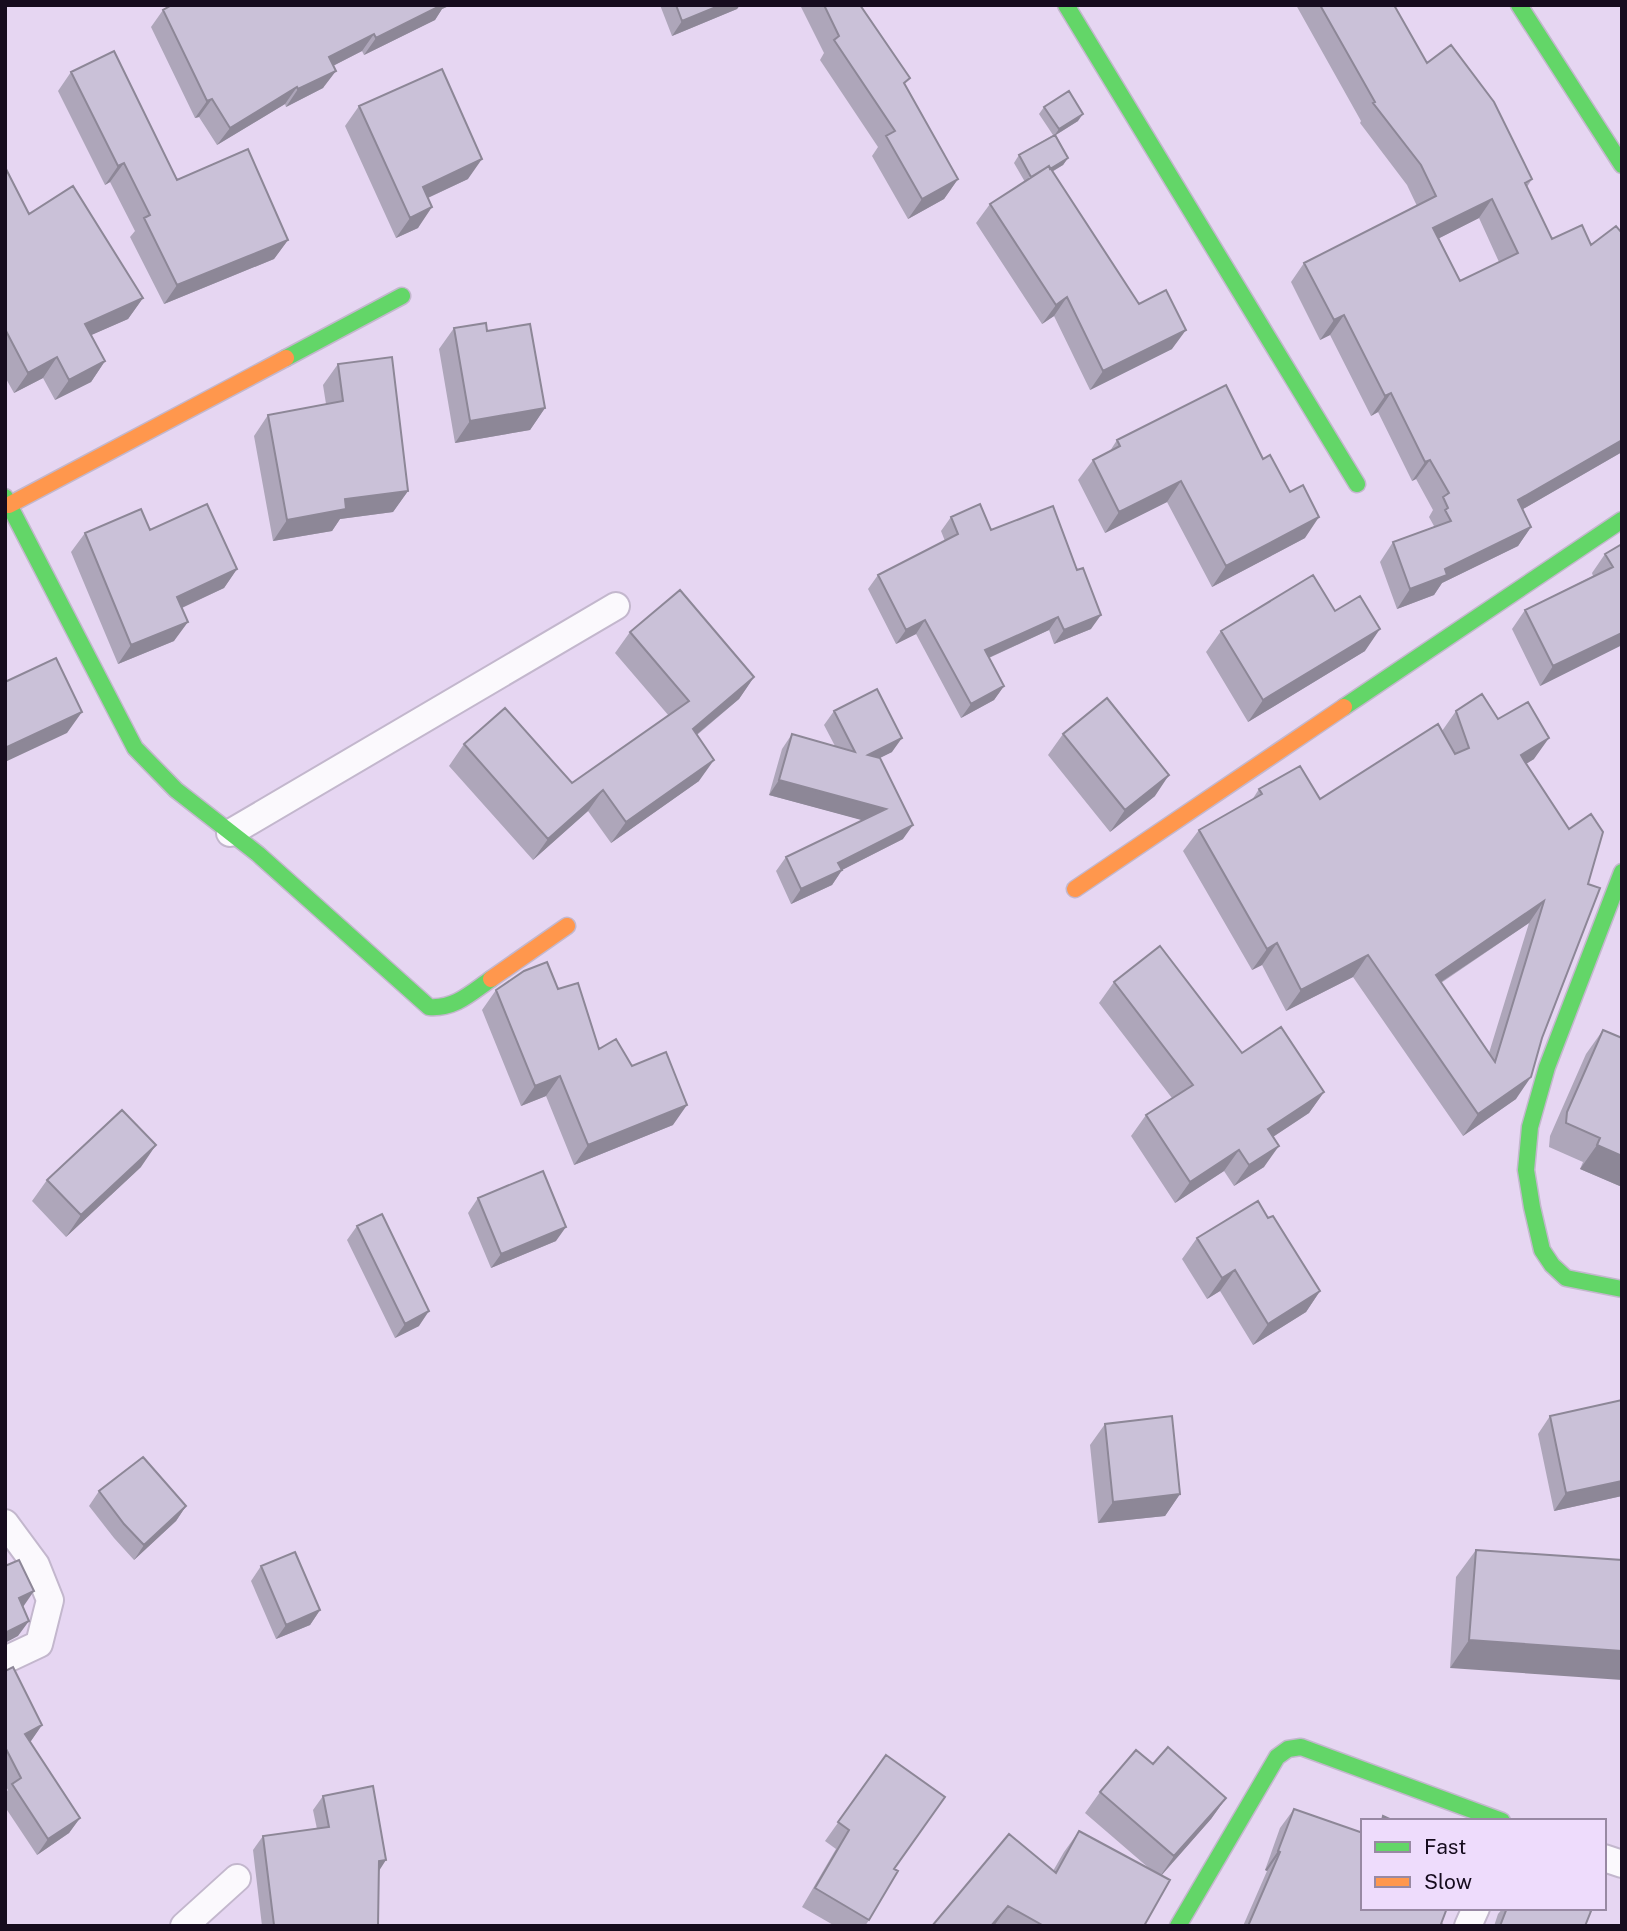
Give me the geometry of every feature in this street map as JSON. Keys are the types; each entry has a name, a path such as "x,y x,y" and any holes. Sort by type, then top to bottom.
{"street":[{"path":"1066,5 1357,485"},
{"path":"1519,5 1622,165"},
{"path":"402,296 7,501 135,748 177,790 268,863 429,1007 443,1008 457,1002 567,926"},
{"path":"1075,889 1622,520"},
{"path":"230,833 616,606"},
{"path":"1622,872 1547,1067 1530,1127 1526,1170 1542,1250 1552,1265 1566,1278 1622,1289"},
{"path":"5,1523 36,1565 50,1600 39,1644 5,1660"},
{"path":"1178,1926 1278,1757 1288,1749 1301,1747 1497,1819"},
{"path":"184,1926 237,1878"}],"building":[{"path":"172,5 442,5 376,38 374,34 329,57 336,71 298,89 297,87 230,128 212,99 207,101 163,10"},
{"path":"676,5 721,5 682,21"},
{"path":"824,5 860,5 910,78 904,83 958,179 922,199 886,136 895,131 834,40 839,36"},
{"path":"1320,5 1394,5 1427,63 1451,45 1494,102 1532,179 1525,183 1552,239 1582,225 1591,245 1616,226 1622,233 1622,440 1518,500 1531,527 1445,569 1447,575 1410,589 1393,542 1451,521 1445,510 1448,508 1443,497 1449,493 1430,460 1425,462 1391,393 1385,396 1344,315 1334,320 1304,263 1436,196 1421,165 1373,103 1375,102","holes":["1492,199 1518,253 1460,281 1433,228"]},
{"path":"114,51 177,180 248,149 288,240 177,285 144,218 150,215 124,163 118,166 71,72"},
{"path":"442,69 482,159 423,187 432,207 410,218 359,106"},
{"path":"1069,91 1083,114 1059,129 1044,107"},
{"path":"1055,135 1068,158 1031,177 1019,155"},
{"path":"1049,166 1139,304 1166,290 1186,330 1103,371 1067,297 1056,305 990,204"},
{"path":"5,167 29,214 73,186 143,298 85,324 105,361 69,380 57,357 28,373 5,329"},
{"path":"486,323 487,331 530,324 545,408 470,421 454,328"},
{"path":"392,357 408,491 345,499 346,509 287,520 268,415 343,401 338,364"},
{"path":"1226,385 1263,459 1270,455 1290,492 1303,485 1319,517 1226,566 1181,481 1119,512 1093,460 1120,446 1117,440"},
{"path":"207,504 237,569 177,597 188,622 131,645 85,533 141,509 150,530"},
{"path":"980,504 991,530 1053,506 1077,570 1083,568 1101,615 1064,630 1058,617 985,650 1004,686 971,704 925,620 906,630 878,575 958,534 951,517"},
{"path":"1622,544 1622,633 1553,666 1525,610 1613,567 1605,554"},
{"path":"1313,575 1335,611 1360,596 1380,629 1263,700 1221,631"},
{"path":"680,590 754,677 693,729 714,760 626,822 603,790 548,839 464,744 505,708 572,783 689,701 630,632"},
{"path":"56,658 82,712 5,748 5,682"},
{"path":"877,689 902,738 868,755 880,758 913,825 838,863 842,870 801,889 786,857 886,809 779,780 792,734 855,752 834,711"},
{"path":"1482,694 1498,719 1528,702 1549,738 1521,755 1525,762 1569,829 1591,814 1603,832 1588,884 1600,888 1542,1038 1531,1077 1478,1114 1368,955 1301,990 1277,943 1267,949 1199,830 1262,794 1259,789 1300,766 1320,799 1438,724 1455,754 1469,748 1456,711","holes":["1544,901 1495,1062 1436,975"]},
{"path":"1107,698 1169,775 1125,810 1063,734"},
{"path":"1160,946 1242,1053 1281,1027 1324,1092 1268,1129 1279,1146 1249,1165 1239,1150 1190,1182 1146,1115 1193,1085 1114,982"},
{"path":"547,962 558,989 578,983 599,1049 616,1039 632,1066 666,1052 687,1105 588,1145 560,1076 535,1086 496,990 524,971"},
{"path":"1603,1030 1622,1038 1622,1156 1597,1145 1600,1138 1566,1123 1567,1112"},
{"path":"122,1110 156,1145 81,1215 47,1180"},
{"path":"543,1171 566,1227 501,1254 478,1198"},
{"path":"1258,1201 1268,1218 1273,1216 1320,1291 1268,1324 1235,1270 1222,1278 1197,1238"},
{"path":"382,1214 429,1311 405,1324 357,1226"},
{"path":"1622,1400 1622,1481 1566,1493 1550,1416"},
{"path":"1172,1416 1180,1494 1113,1502 1105,1424"},
{"path":"143,1457 186,1506 144,1545 99,1491"},
{"path":"1476,1550 1622,1560 1622,1651 1469,1640"},
{"path":"295,1552 320,1610 286,1625 261,1566"},
{"path":"19,1560 34,1591 19,1598 29,1621 5,1633 5,1566"},
{"path":"13,1667 42,1725 25,1734 80,1818 48,1839 12,1784 21,1778 5,1747 5,1671"},
{"path":"1168,1747 1226,1798 1174,1856 1100,1792 1136,1750 1153,1764"},
{"path":"886,1755 945,1797 894,1869 898,1871 869,1920 815,1888 849,1830 838,1822"},
{"path":"373,1786 386,1860 379,1861 378,1926 271,1926 274,1925 263,1836 329,1827 323,1796"},
{"path":"1294,1809 1361,1832 1361,1910 1446,1910 1441,1924 1445,1926 1248,1926 1280,1852 1278,1851"},
{"path":"1079,1831 1170,1880 1144,1926 1044,1926 1008,1906 991,1926 932,1926 1009,1834 1056,1873"},
{"path":"1506,1910 1591,1911 1585,1926 1500,1926"}],"traffic: fast":[{"path":"1066,5 1357,484"},
{"path":"1519,5 1622,165"},
{"path":"286,358 402,296"},
{"path":"5,497 135,748 176,790 258,854 429,1007 455,1003 491,979"},
{"path":"1344,707 1622,520"},
{"path":"1622,872 1547,1067 1530,1127 1526,1170 1542,1250 1552,1265 1566,1278 1622,1289"},
{"path":"1178,1926 1277,1757 1288,1749 1301,1747 1497,1819"}],"traffic: slow":[{"path":"9,505 286,358"},
{"path":"1075,889 1344,707"},
{"path":"491,979 567,926"}]}
